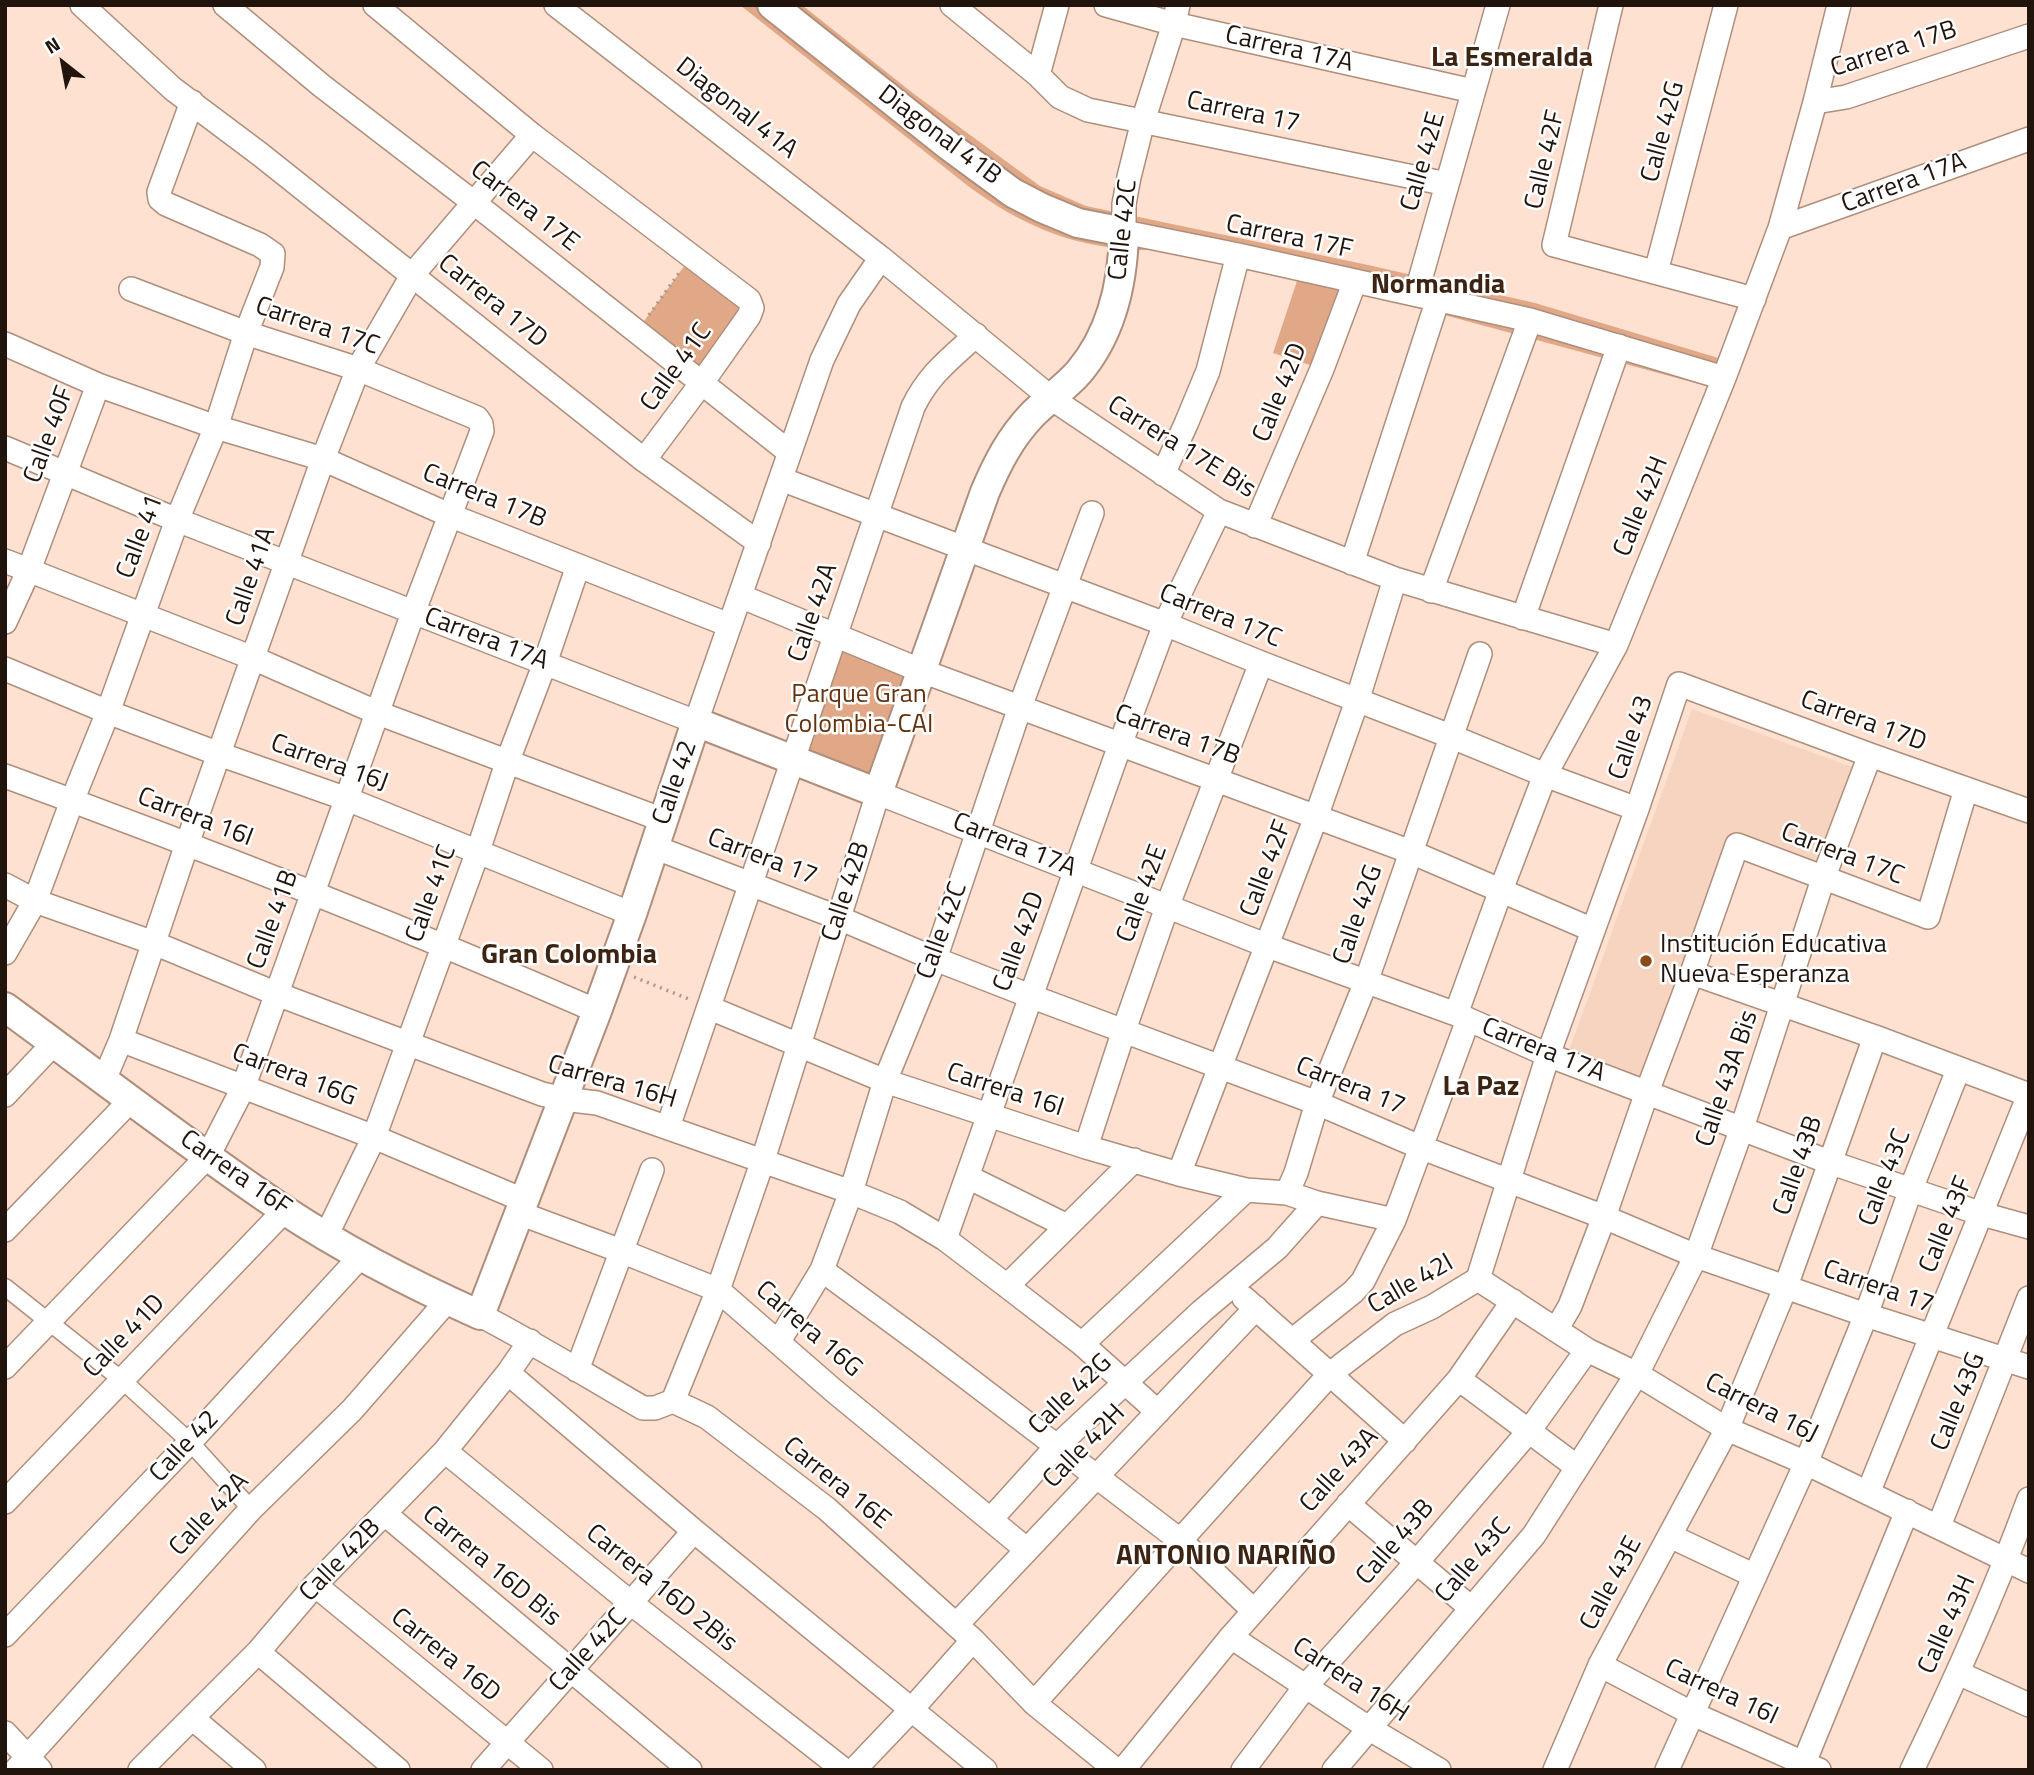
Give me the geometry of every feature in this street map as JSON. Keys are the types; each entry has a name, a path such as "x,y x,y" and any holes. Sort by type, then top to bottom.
{"street":[{"name":"Carrera 17D","path":"82,5 173,89 412,274 644,460 759,543"},
{"name":"Carrera 17E","path":"225,5 322,86 789,452"},
{"path":"375,5 532,135 691,257"},
{"name":"Diagonal 41A","path":"556,5 881,258"},
{"name":"Diagonal 41B","path":"772,5 949,146 1013,193 1078,223 1124,232"},
{"path":"951,5 1038,75 1057,5"},
{"name":"Carrera 17A","path":"1106,5 1176,15 1473,90"},
{"name":"Calle 42E","path":"1352,563 1427,296 1447,184 1498,5"},
{"name":"Calle 42F","path":"1611,5 1554,245 1657,272"},
{"name":"Calle 42G","path":"1657,272 1726,5"},
{"name":"Calle 42H","path":"1293,1340 1363,1281 1394,1220 1420,1147 1501,890 1545,775 1616,645 1754,299 1780,228 1839,5"},
{"name":"Calle 42C","path":"1051,398 1080,371 1108,323 1120,285 1124,204 1143,121 1176,15"},
{"name":"Carrera 17B","path":"1815,102 1846,97 2029,36"},
{"name":"Carrera 17","path":"1038,75 1060,97 1088,110 1447,184"},
{"name":"Calle 41","path":"5,953 35,901 108,712 177,520 216,426 271,267 272,254 260,245 160,199 159,191 192,102"},
{"name":"Calle 41A","path":"104,1080 121,1040 323,459 358,369 412,274 532,135"},
{"name":"Carrera 17A","path":"1780,228 2029,139"},
{"name":"Carrera 17F","path":"1124,232 1530,320 1724,378"},
{"path":"1163,474 1208,371 1238,255"},
{"name":"Calle 41C","path":"644,460 749,316 752,307 749,300 691,257"},
{"name":"Carrera 17E Bis","path":"881,258 1051,398 1219,511 1395,579 1616,645"},
{"name":"Calle 42","path":"480,1315 632,914 822,360 849,304 881,258"},
{"path":"1657,272 1754,299"},
{"name":"Calle 42D","path":"1255,526 1322,369 1355,281"},
{"name":"Carrera 17C","path":"131,289 246,333 358,369 477,418 481,424"},
{"path":"1431,591 1530,320"},
{"name":"Calle 42A","path":"668,1127 913,407 922,388 936,372 976,335"},
{"name":"Carrera 17B","path":"5,344 98,385 323,459 449,515 729,625"},
{"path":"1523,618 1619,346"},
{"name":"Calle 40F","path":"5,622 29,570 98,385"},
{"name":"Calle 42B","path":"673,1401 718,1290 763,1160 878,793 985,492 998,461 1014,437 1031,416 1051,398"},
{"name":"Calle 41B","path":"5,1367 208,1156 243,1088 482,430 481,424"},
{"name":"Carrera 17A","path":"5,448 286,563 1268,946 1462,1017 1548,1055 1829,1162 1982,1214 2029,1227"},
{"name":"Carrera 17C","path":"781,479 1165,624 1637,809"},
{"name":"Calle 42D","path":"945,1240 1165,624 1219,511"},
{"name":"Calle 42C","path":"779,1341 822,1270 852,1192 885,1081 935,959 1020,708 1092,513"},
{"path":"5,561 253,658 378,713 663,820"},
{"name":"Calle 41C","path":"326,1236 374,1137 410,1042 578,566"},
{"name":"Calle 42F","path":"1179,1174 1316,817 1357,701 1395,579"},
{"name":"Carrera 17B","path":"740,596 922,671 1411,852 1593,930"},
{"name":"Calle 42G","path":"1287,1193 1296,1173 1317,1103 1366,982 1480,654"},
{"name":"Calle 42E","path":"1086,1147 1167,907 1261,663"},
{"name":"Carrera 16J","path":"5,669 108,712 347,799 632,914"},
{"name":"Carrera 17D","path":"1679,684 2029,811"},
{"name":"Calle 43","path":"1637,809 1679,684"},
{"name":"Calle 43A Bis","path":"1637,1374 1696,1256 1742,1128 1823,878 1870,755"},
{"name":"Carrera 16I","path":"5,776 443,944 597,1011"},
{"name":"Carrera 17C","path":"1692,973 1737,845 1928,918 1966,789"},
{"name":"Calle 42I","path":"1034,1703 1330,1374 1395,1324 1432,1307 1478,1279 1548,1055 1637,809"},
{"name":"Carrera 17","path":"654,847 751,883 1030,996 1317,1103 1420,1147 1604,1217 1696,1256 1866,1315 2029,1367"},
{"name":"Carrera 16H","path":"5,885 35,901 153,943 277,994 542,1094 597,1102 852,1192 900,1213 945,1240 1007,1286 1082,1344 1158,1412"},
{"path":"1556,1329 1570,1306 1604,1217 1692,973 1875,1037 2029,1095"},
{"name":"Carrera 16F","path":"5,1007 285,1210 361,1256 447,1301 480,1315"},
{"name":"Carrera 16I","path":"710,1008 885,1081 1086,1147 1246,1190 1287,1193 1317,1203 1394,1220"},
{"name":"Calle 43B","path":"1727,1429 1786,1286 1875,1037"},
{"name":"Carrera 16G","path":"121,1040 374,1137 621,1251 718,1290 1026,1549"},
{"path":"5,1095 54,1043"},
{"name":"Calle 43C","path":"1806,1463 1866,1315 1911,1189 1958,1070"},
{"name":"Calle 43F","path":"1868,1493 2029,1095"},
{"path":"5,1230 131,1100"},
{"path":"1007,1286 1134,1160"},
{"path":"577,1370 652,1170"},
{"path":"968,1177 1067,1226"},
{"path":"1082,1344 1246,1190"},
{"name":"Calle 42G","path":"991,1519 1057,1446 1124,1381 1277,1248 1317,1203"},
{"name":"Calle 41D","path":"5,1502 285,1210"},
{"name":"Calle 42","path":"5,1635 190,1442 361,1256"},
{"name":"Carrera 16G","path":"822,1270 1181,1541 1254,1611"},
{"name":"Carrera 16J","path":"1478,1279 1587,1350 1637,1374 1727,1429 1806,1463 2029,1571"},
{"path":"5,1287 122,1380 190,1442 251,1509"},
{"path":"1231,1287 1405,1441"},
{"name":"Calle 43G","path":"1939,1526 2029,1298"},
{"name":"Calle 42A","path":"28,1766 251,1509 352,1410 447,1301"},
{"name":"Calle 43A","path":"1123,1770 1231,1637 1459,1379 1513,1301"},
{"name":"Calle 42H","path":"854,1770 911,1710 1026,1549 1256,1308"},
{"path":"480,1315 530,1341 643,1408 655,1408 673,1401"},
{"name":"Calle 42B","path":"140,1770 258,1652 315,1586 444,1451 508,1373 530,1341"},
{"name":"Calle 43B","path":"1243,1770 1306,1687 1529,1431 1587,1350"},
{"path":"508,1373 694,1531 985,1770"},
{"name":"Calle 43C","path":"1334,1770 1534,1535 1637,1374"},
{"path":"1459,1379 1577,1467"},
{"name":"Carrera 16E","path":"673,1401 707,1417 828,1509 965,1632 1034,1703 1116,1770"},
{"name":"Calle 43E","path":"1555,1770 1600,1665 1727,1429"},
{"name":"Carrera 16D 2Bis","path":"444,1451 844,1770"},
{"path":"1667,1770 1806,1463"},
{"name":"Calle 43H","path":"1912,1770 1958,1674 2029,1499"},
{"path":"1348,1504 1471,1608"},
{"path":"1808,1768 1907,1511"},
{"name":"Carrera 16D Bis","path":"385,1514 690,1770"},
{"name":"Calle 42C","path":"483,1770 694,1531"},
{"path":"1670,1536 1755,1576"},
{"name":"Carrera 16D","path":"315,1586 541,1770"},
{"name":"Carrera 16H","path":"1231,1637 1370,1729 1439,1770"},
{"path":"258,1652 398,1770"},
{"name":"Carrera 16I","path":"1600,1665 1693,1714 1808,1768"},
{"path":"1958,1674 2029,1705"},
{"path":"192,1718 254,1770"},
{"path":"5,1733 28,1766"}],"path":[{"path":"636,332 691,257"},
{"path":"612,968 710,1008"}],"shaded area":[{"name":"Institución Educativa Nueva Esperanza","path":"1692,709 1858,769 1824,871 1737,843 1646,1079 1569,1051"}],"green space":[{"path":"740,5 802,5 914,94 1040,186 1086,206 1535,303 1725,360 1714,388 1422,309 1351,293 1322,369 1273,353 1297,281 1162,251 1130,250 1085,243 1025,221 968,186"},
{"path":"691,257 749,300 701,384 636,332"},
{"name":"Parque Gran Colombia-CAI","path":"836,636 922,671 878,793 794,760"}],"place":[{"name":"Institución Educativa Nueva Esperanza","path":"1646,961"}],"district":[{"name":"La Esmeralda","path":"1512,59"},
{"name":"Normandia","path":"1438,286"},
{"name":"Gran Colombia","path":"569,956"},
{"name":"La Paz","path":"1481,1088"},
{"name":"ANTONIO NARIÑO","path":"1226,1557"}]}
